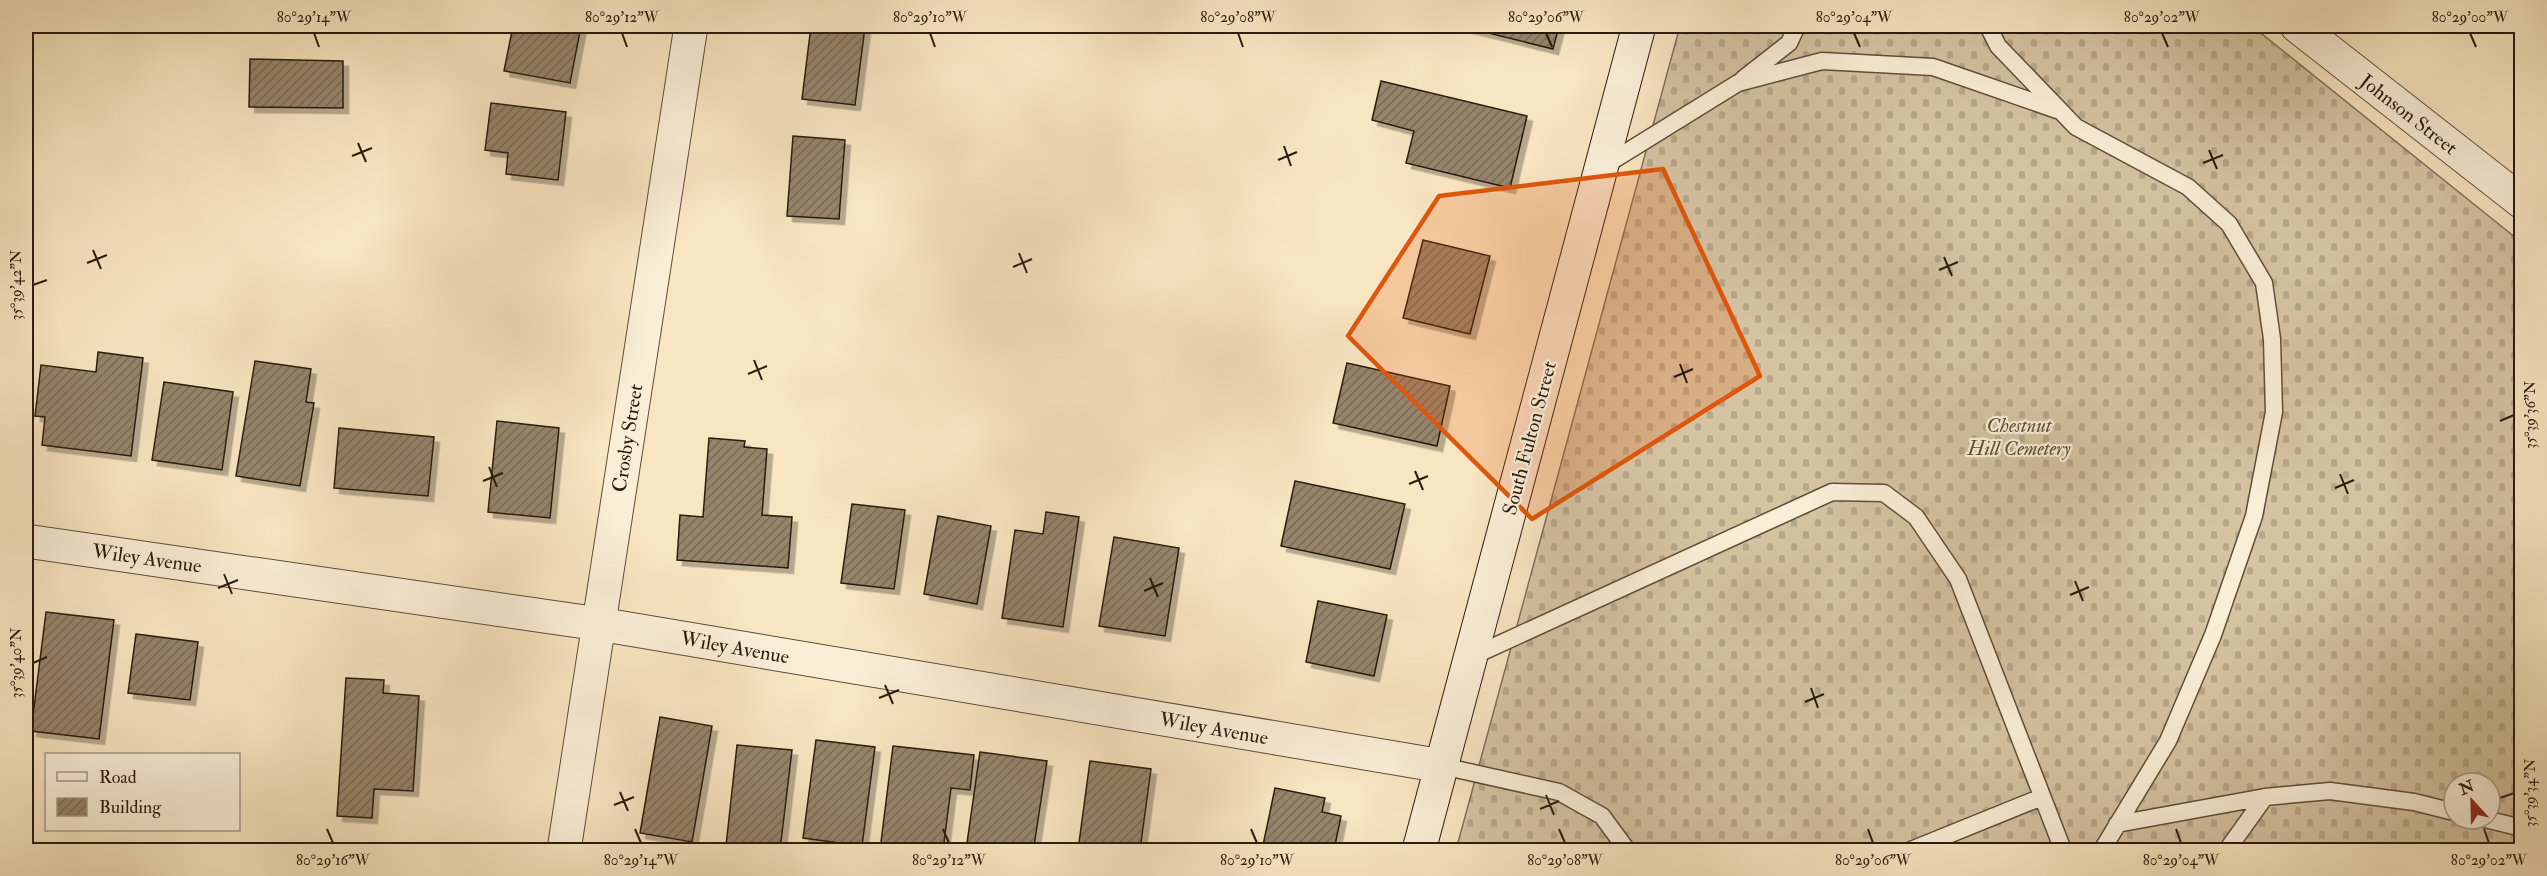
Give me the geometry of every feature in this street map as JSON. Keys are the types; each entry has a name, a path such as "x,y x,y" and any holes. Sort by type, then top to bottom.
{"street":[{"name":"Crosby Street","path":"564,850 690,26"},
{"name":"South Fulton Street","path":"1419,850 1639,26"},
{"name":"Johnson Street","path":"2296,26 2522,202"},
{"name":"Wiley Avenue","path":"26,541 599,624 1442,766"}],"lane":[{"path":"1601,168 1738,83 1790,43 1797,26"},
{"path":"1988,26 1998,46 2076,127 2188,187 2229,224 2264,283 2272,339 2274,412 2254,516 2213,635 2168,741 2102,850"},
{"path":"1738,83 1822,61 1933,67 2061,111"},
{"path":"1470,657 1832,492 1884,493 1916,517 1958,579 2063,850"},
{"path":"1442,766 1559,792 1602,816 1627,850"},
{"path":"2117,824 2265,797 2330,791 2414,802 2442,809"},
{"path":"1911,850 2042,797"},
{"path":"2227,850 2265,797"},
{"path":"2502,823 2522,828"}],"highlighted area":[{"path":"1663,169 1760,376 1532,519 1348,336 1439,196"}],"green space":[{"name":"Chestnut Hill Cemetery","path":"1680,26 2252,26 2521,242 2521,850 1456,850"}],"building":[{"path":"513,26 581,26 570,83 504,71"},
{"path":"811,26 865,27 855,105 802,99"},
{"path":"1468,26 1559,26 1553,49 1468,28"},
{"path":"250,59 343,61 343,108 249,107"},
{"path":"1381,81 1527,116 1510,188 1406,163 1414,131 1372,120"},
{"path":"491,103 566,112 558,180 506,174 508,153 485,150"},
{"path":"793,136 845,140 839,219 787,216"},
{"path":"1423,240 1490,256 1470,334 1403,318"},
{"path":"98,352 143,358 131,456 42,445 45,417 35,416 41,365 96,372"},
{"path":"255,361 311,369 306,402 314,403 300,486 236,476"},
{"path":"1347,363 1450,386 1437,446 1333,423"},
{"path":"164,382 233,392 222,470 152,460"},
{"path":"497,421 559,428 550,518 488,512"},
{"path":"339,428 434,437 428,496 334,488"},
{"path":"709,438 745,441 744,447 767,449 762,515 792,517 788,568 677,560 680,515 703,517"},
{"path":"1295,481 1405,504 1390,569 1281,546"},
{"path":"852,504 905,510 894,589 841,583"},
{"path":"1046,512 1079,517 1063,627 1002,618 1015,530 1043,534"},
{"path":"938,516 991,526 977,604 924,594"},
{"path":"1114,537 1179,548 1165,636 1099,626"},
{"path":"1318,601 1387,615 1374,676 1306,662"},
{"path":"46,612 114,620 99,739 31,731"},
{"path":"136,634 198,642 190,700 128,693"},
{"path":"346,678 384,680 383,693 419,696 413,791 374,789 372,818 337,816"},
{"path":"660,717 712,726 692,842 640,833"},
{"path":"816,740 875,747 862,846 803,838"},
{"path":"737,745 792,750 780,850 726,846"},
{"path":"893,746 974,755 970,790 951,788 943,850 880,850"},
{"path":"980,752 1047,761 1034,846 1009,843 1007,850 966,850"},
{"path":"1090,761 1151,769 1140,850 1078,850"},
{"path":"1275,788 1325,798 1322,812 1341,816 1334,850 1262,850"}]}
